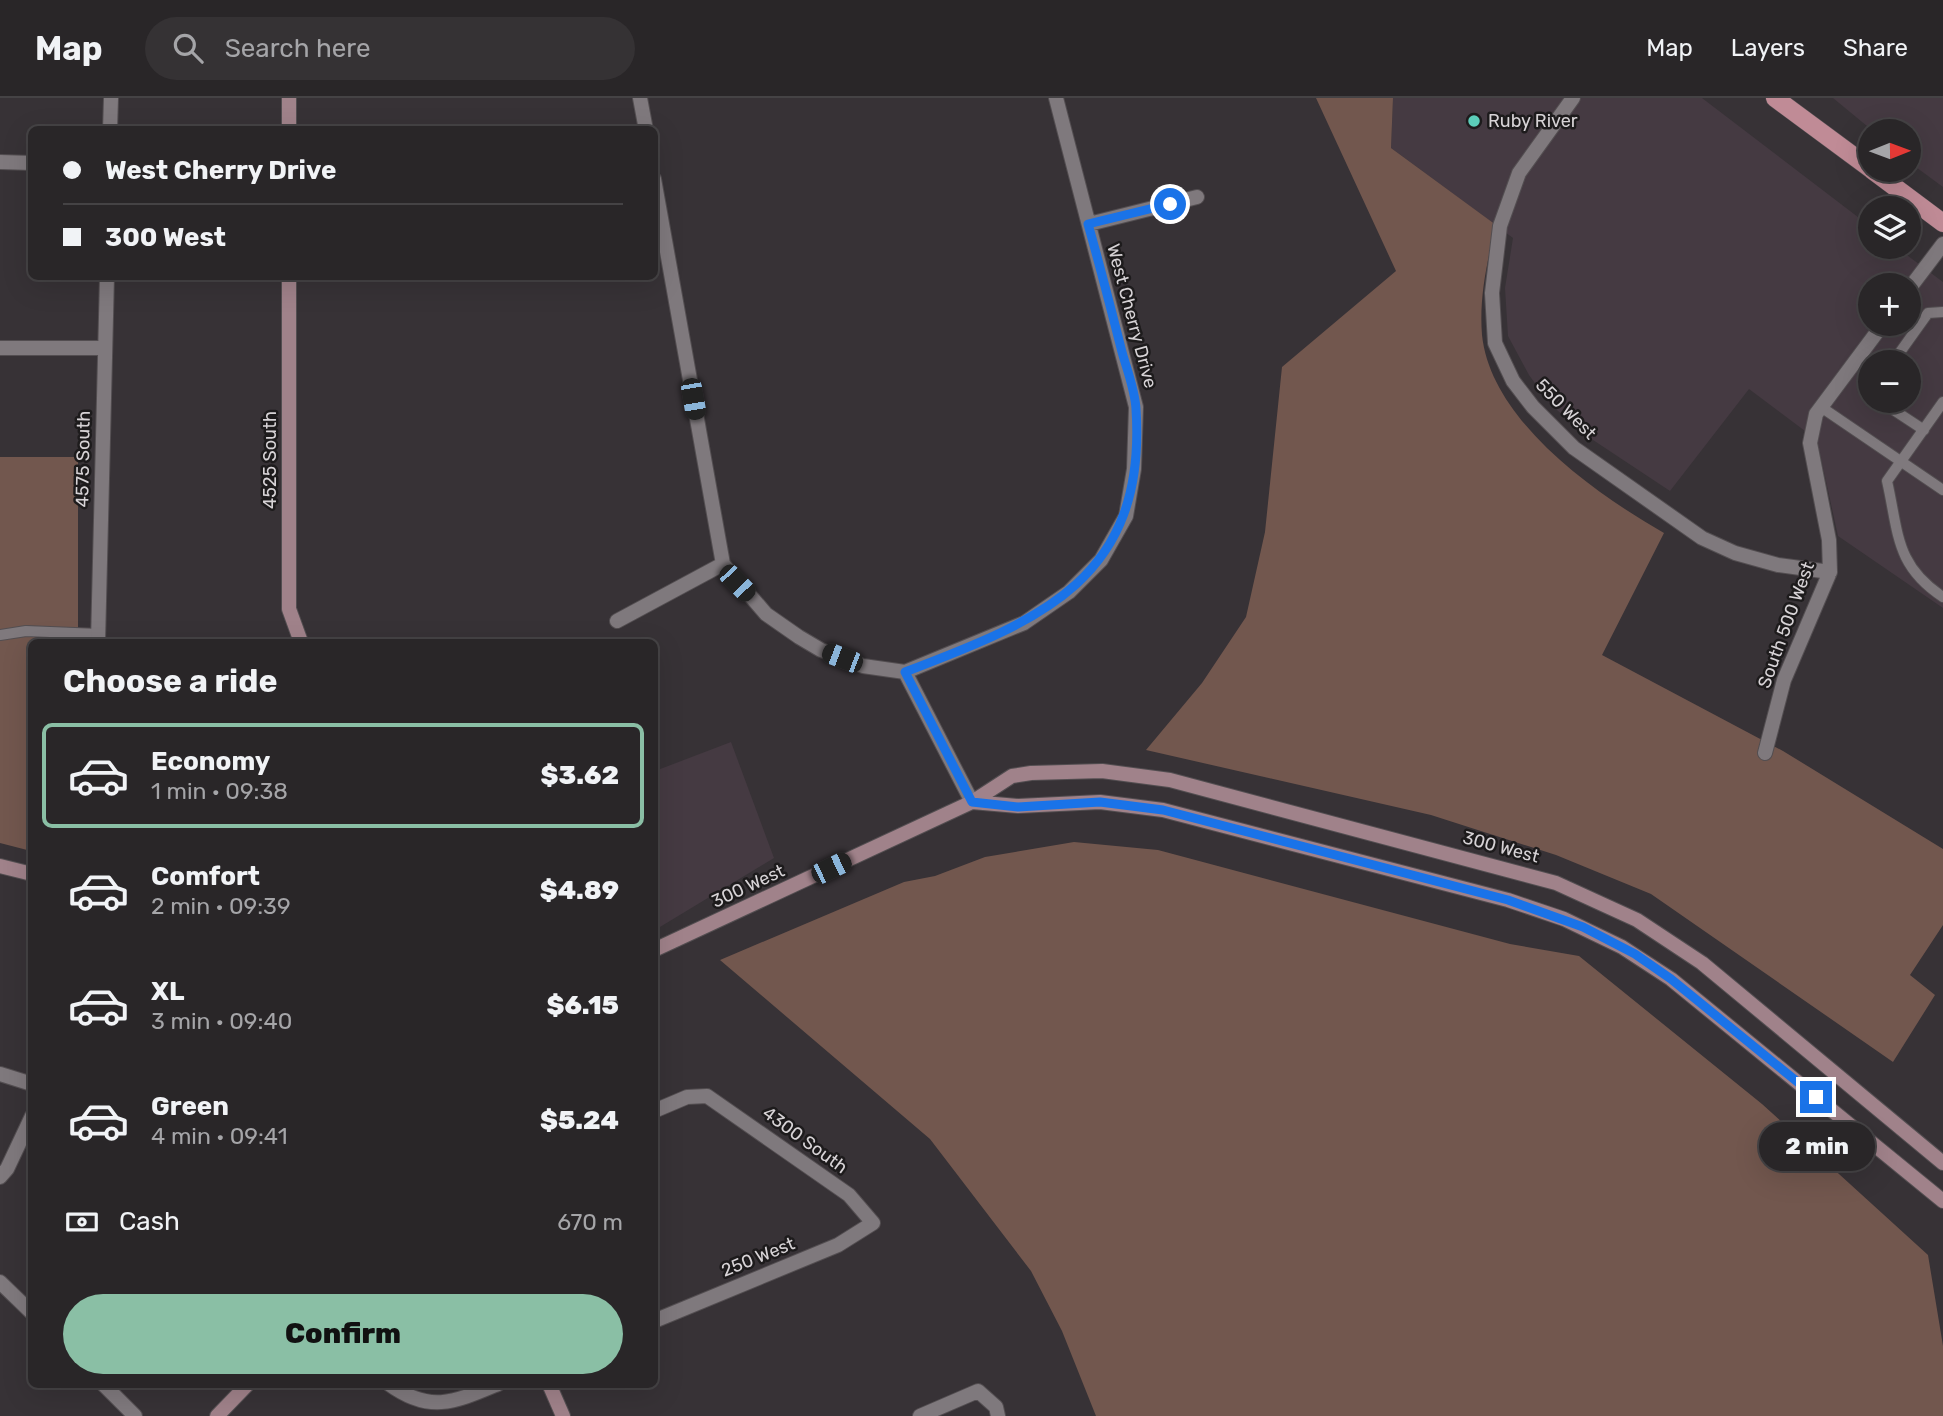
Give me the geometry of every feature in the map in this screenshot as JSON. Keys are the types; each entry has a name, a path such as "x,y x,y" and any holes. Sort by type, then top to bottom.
{"main road":[{"path":"289,98 289,126"},
{"path":"1775,98 1858,159"},
{"path":"1888,182 1943,223"},
{"name":"4525 South","path":"289,280 289,610 300,639"},
{"name":"300 West","path":"658,948 972,802 1012,776 1085,770 1136,774 1178,782 1556,883 1623,913 1689,954 1943,1163"},
{"path":"972,802 1018,807 1100,802 1155,808 1508,900 1564,919 1622,947 1677,983 1943,1201"},
{"path":"0,866 28,873"},
{"path":"217,1416 244,1388"},
{"path":"551,1388 563,1416"}],"street":[{"path":"110,126 111,98"},
{"path":"640,98 645,126"},
{"name":"West Cherry Drive","path":"905,672 973,647 1024,623 1069,592 1101,560 1126,516 1134,469 1136,407 1056,98"},
{"name":"550 West","path":"1573,98 1519,173 1500,226 1492,293 1495,343 1514,381 1533,407 1574,447 1702,538 1735,553 1778,565 1830,572"},
{"path":"0,162 28,163"},
{"name":"West Cherry Drive","path":"1088,224 1197,197"},
{"path":"658,201 723,564 766,614 799,637 821,650 863,666 905,672 972,802"},
{"path":"1921,273 1943,244"},
{"name":"4575 South","path":"98,638 107,280"},
{"name":"South 500 West","path":"1765,753 1784,680 1830,572 1829,540 1810,443 1816,414 1874,336"},
{"path":"0,348 105,348"},
{"path":"617,621 723,564"},
{"path":"0,1074 28,1083"},
{"name":"4300 South","path":"658,1109 687,1097 707,1096 849,1195 873,1223"},
{"path":"0,1177 7,1169 28,1124"},
{"name":"250 West","path":"658,1319 838,1245 873,1223"},
{"path":"0,1282 28,1309"},
{"path":"107,1388 135,1416"},
{"path":"395,1388 406,1396 431,1404 461,1399 488,1388"},
{"path":"920,1416 978,1391 996,1407 998,1416"}],"lane":[{"path":"1902,350 1928,313 1943,312"},
{"path":"1943,402 1887,481 1906,562 1923,584 1943,597"},
{"path":"1821,407 1943,490"},
{"path":"1898,413 1924,430"},
{"path":"0,635 26,631 98,638"}],"shaded area":[{"path":"1316,98 1393,98 1391,148 1496,225 1487,266 1481,321 1490,367 1505,397 1551,452 1579,476 1608,498 1664,533 1602,655 1783,751 1943,849 1943,925 1910,975 1935,995 1893,1062 1651,894 1556,855 1431,815 1146,750 1202,683 1246,617 1265,532 1282,367 1396,271"},
{"path":"1393,98 1702,98 1858,217 1858,259 1912,259 1943,282 1943,608 1838,536 1817,440 1749,389 1670,491 1587,436 1550,404 1529,375 1508,336 1505,288 1513,238 1391,148"},
{"path":"1833,98 1943,98 1943,187 1922,172 1922,119 1858,119"},
{"path":"0,457 78,457 78,639 28,639 28,850 0,843"},
{"path":"731,742 774,858 658,928 658,770"},
{"path":"1074,842 1158,850 1510,944 1579,956 1762,1104 1928,1255 1943,1346 1943,1416 1096,1416 1062,1331 1031,1271 930,1139 720,960 904,882 935,876 985,857"}],"place":[{"name":"Ruby River","path":"1474,121"}],"route":[{"path":"1170,204 1088,224 1136,407 1134,469 1126,516 1101,560 1069,592 1024,623 973,647 905,672 958,769 972,802 1018,807 1085,801 1132,804 1546,912 1609,940 1659,970 1816,1097"}]}
